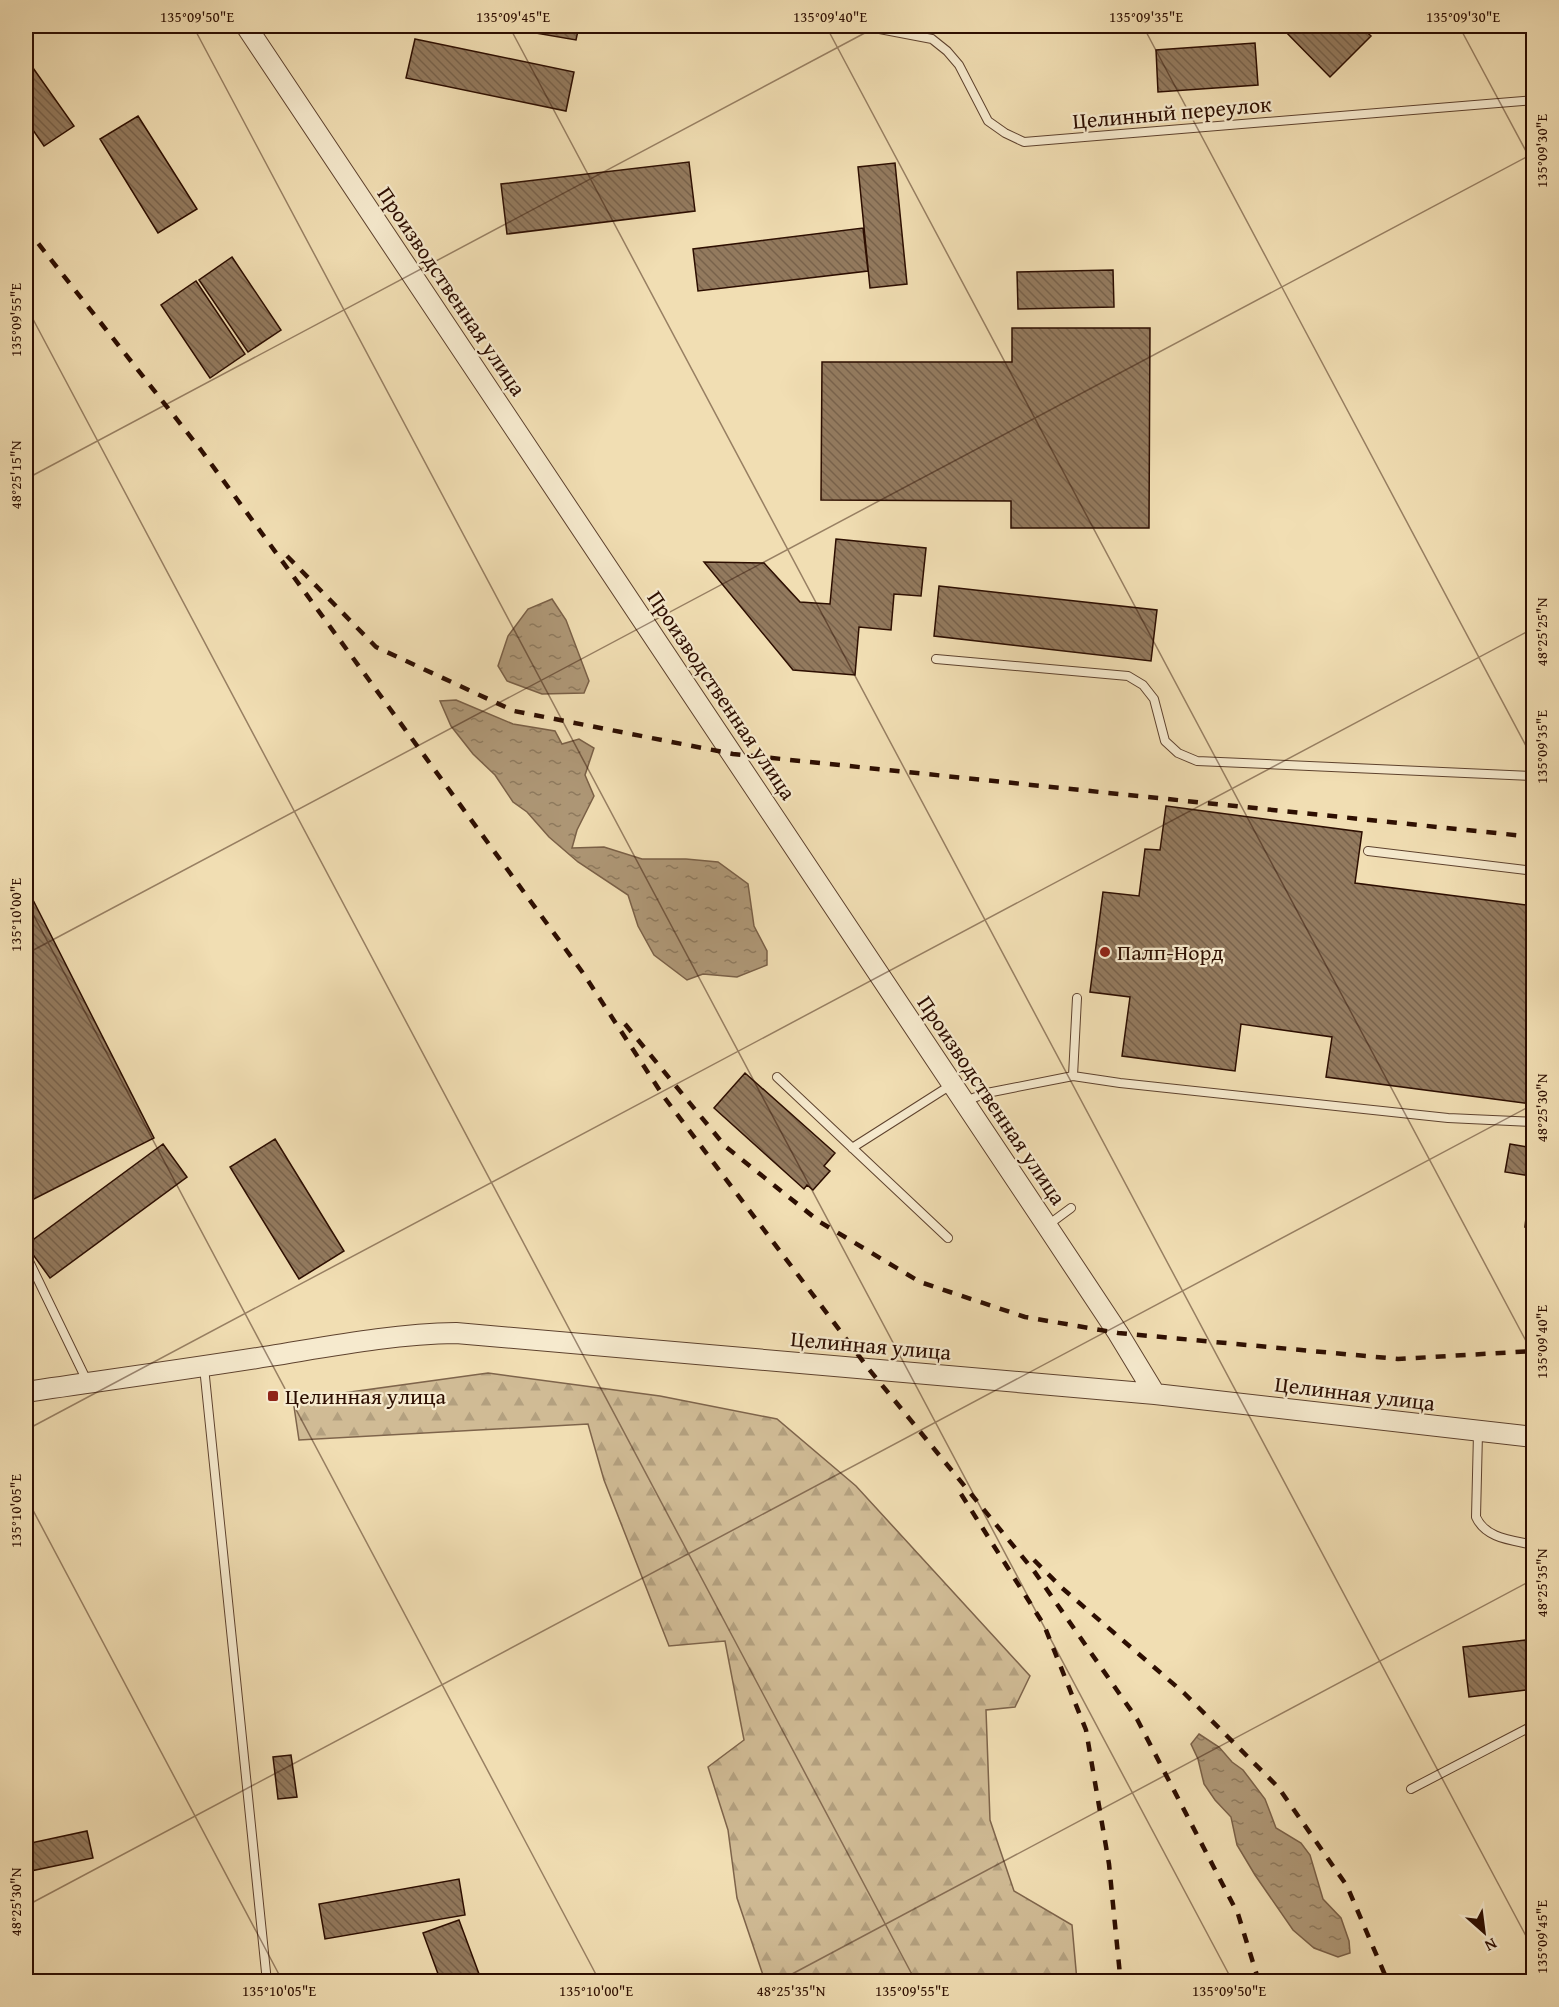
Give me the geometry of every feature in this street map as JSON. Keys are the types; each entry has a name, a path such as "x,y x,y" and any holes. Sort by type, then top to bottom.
{"street":[{"name":"Производственная улица","path":"246,26 964,1101 1118,1333 1155,1394"},
{"name":"Целинная улица","path":"26,1392 353,1342 404,1336 456,1334 1155,1394 1533,1437"}],"lane":[{"name":"Целинный переулок","path":"864,26 933,39 948,51 959,65 988,121 1024,142 1533,100"},
{"path":"936,659 1128,676 1143,685 1154,699 1165,741 1178,753 1197,761 1533,776"},
{"path":"1368,851 1533,871"},
{"path":"1073,1076 1077,998"},
{"path":"964,1101 987,1093 1073,1076 1132,1085 1448,1118 1533,1122"},
{"path":"777,1077 948,1238"},
{"path":"852,1148 952,1084"},
{"path":"1047,1226 1071,1208"},
{"path":"26,1255 87,1383"},
{"path":"204,1365 267,1982"},
{"path":"1478,1431 1476,1517 1480,1528 1489,1534 1533,1545"},
{"path":"1411,1789 1533,1725"}],"green space":[{"path":"488,1373 660,1396 777,1419 856,1486 1030,1676 1015,1707 986,1710 990,1820 1014,1891 1072,1925 1077,1981 765,1981 737,1898 728,1830 708,1767 744,1740 725,1641 669,1646 604,1480 588,1424 299,1440 293,1400"}],"water":[{"path":"552,599 566,620 589,681 584,693 542,694 507,681 498,666 508,636 528,609"},
{"path":"456,700 513,724 555,731 562,744 579,739 594,748 585,775 594,796 577,830 572,848 604,847 642,859 718,862 748,884 754,926 767,951 767,965 737,977 703,974 687,980 654,955 638,926 628,895 578,862 549,837 527,812 513,802 495,775 473,754 451,726 440,701"},
{"path":"1199,1734 1219,1747 1232,1762 1243,1770 1265,1799 1276,1828 1301,1843 1310,1855 1323,1899 1341,1918 1349,1941 1350,1953 1338,1957 1314,1948 1293,1930 1255,1875 1237,1845 1231,1817 1204,1784 1198,1759 1191,1744"}],"building":[{"path":"495,26 579,26 576,40"},
{"path":"1280,26 1360,26 1371,36 1330,77"},
{"path":"415,39 574,72 566,111 406,78"},
{"path":"1255,43 1258,85 1158,92 1156,50"},
{"path":"26,58 74,126 44,146 26,120"},
{"path":"138,116 197,209 158,233 100,139"},
{"path":"689,162 695,211 507,234 501,184"},
{"path":"895,163 907,284 870,288 858,167"},
{"path":"863,228 868,271 698,291 693,249"},
{"path":"232,257 281,330 248,352 199,280"},
{"path":"1113,270 1114,307 1018,309 1017,272"},
{"path":"196,281 245,354 210,378 161,305"},
{"path":"1012,328 1150,328 1149,528 1011,528 1011,501 821,500 822,362 1012,362"},
{"path":"836,539 926,548 921,596 894,594 891,630 859,627 855,675 793,670 704,562 764,563 800,602 830,604"},
{"path":"939,586 1157,610 1151,661 934,636"},
{"path":"1166,806 1362,832 1355,883 1534,906 1534,1086 1531,1104 1326,1077 1332,1037 1241,1024 1235,1071 1122,1056 1130,997 1090,992 1103,892 1139,896 1145,849 1160,850"},
{"path":"31,896 154,1138 26,1203 26,899"},
{"path":"745,1073 835,1153 824,1166 830,1171 813,1190 807,1185 804,1189 714,1108"},
{"path":"275,1139 344,1251 299,1279 230,1167"},
{"path":"163,1144 187,1177 50,1278 26,1245"},
{"path":"1510,1144 1534,1148 1530,1176 1505,1172"},
{"path":"1529,1190 1534,1190 1534,1228 1525,1227"},
{"path":"1534,1639 1534,1689 1469,1697 1463,1647"},
{"path":"26,1734 29,1753 26,1753"},
{"path":"291,1755 297,1797 278,1799 273,1757"},
{"path":"87,1831 93,1858 26,1872 26,1844"},
{"path":"459,1879 465,1915 325,1939 319,1904"},
{"path":"459,1920 482,1982 441,1982 423,1933"}],"railway":[{"path":"1528,26 1534,37"},
{"path":"26,228 201,450 583,973 664,1097 868,1368 1034,1571 1137,1719 1238,1914 1259,1982"},
{"path":"287,556 376,647 514,711 733,754 1534,837"},
{"path":"625,1024 725,1146 820,1222 920,1282 1025,1317 1118,1333 1398,1359 1534,1351"},
{"path":"961,1494 1044,1625 1086,1730 1109,1864 1119,1982"},
{"path":"1034,1560 1062,1588 1184,1693 1278,1787 1347,1886 1388,1982"}],"place":[{"name":"Палп-Норд","path":"1105,952"},
{"name":"Целинная улица","path":"273,1396"}]}
